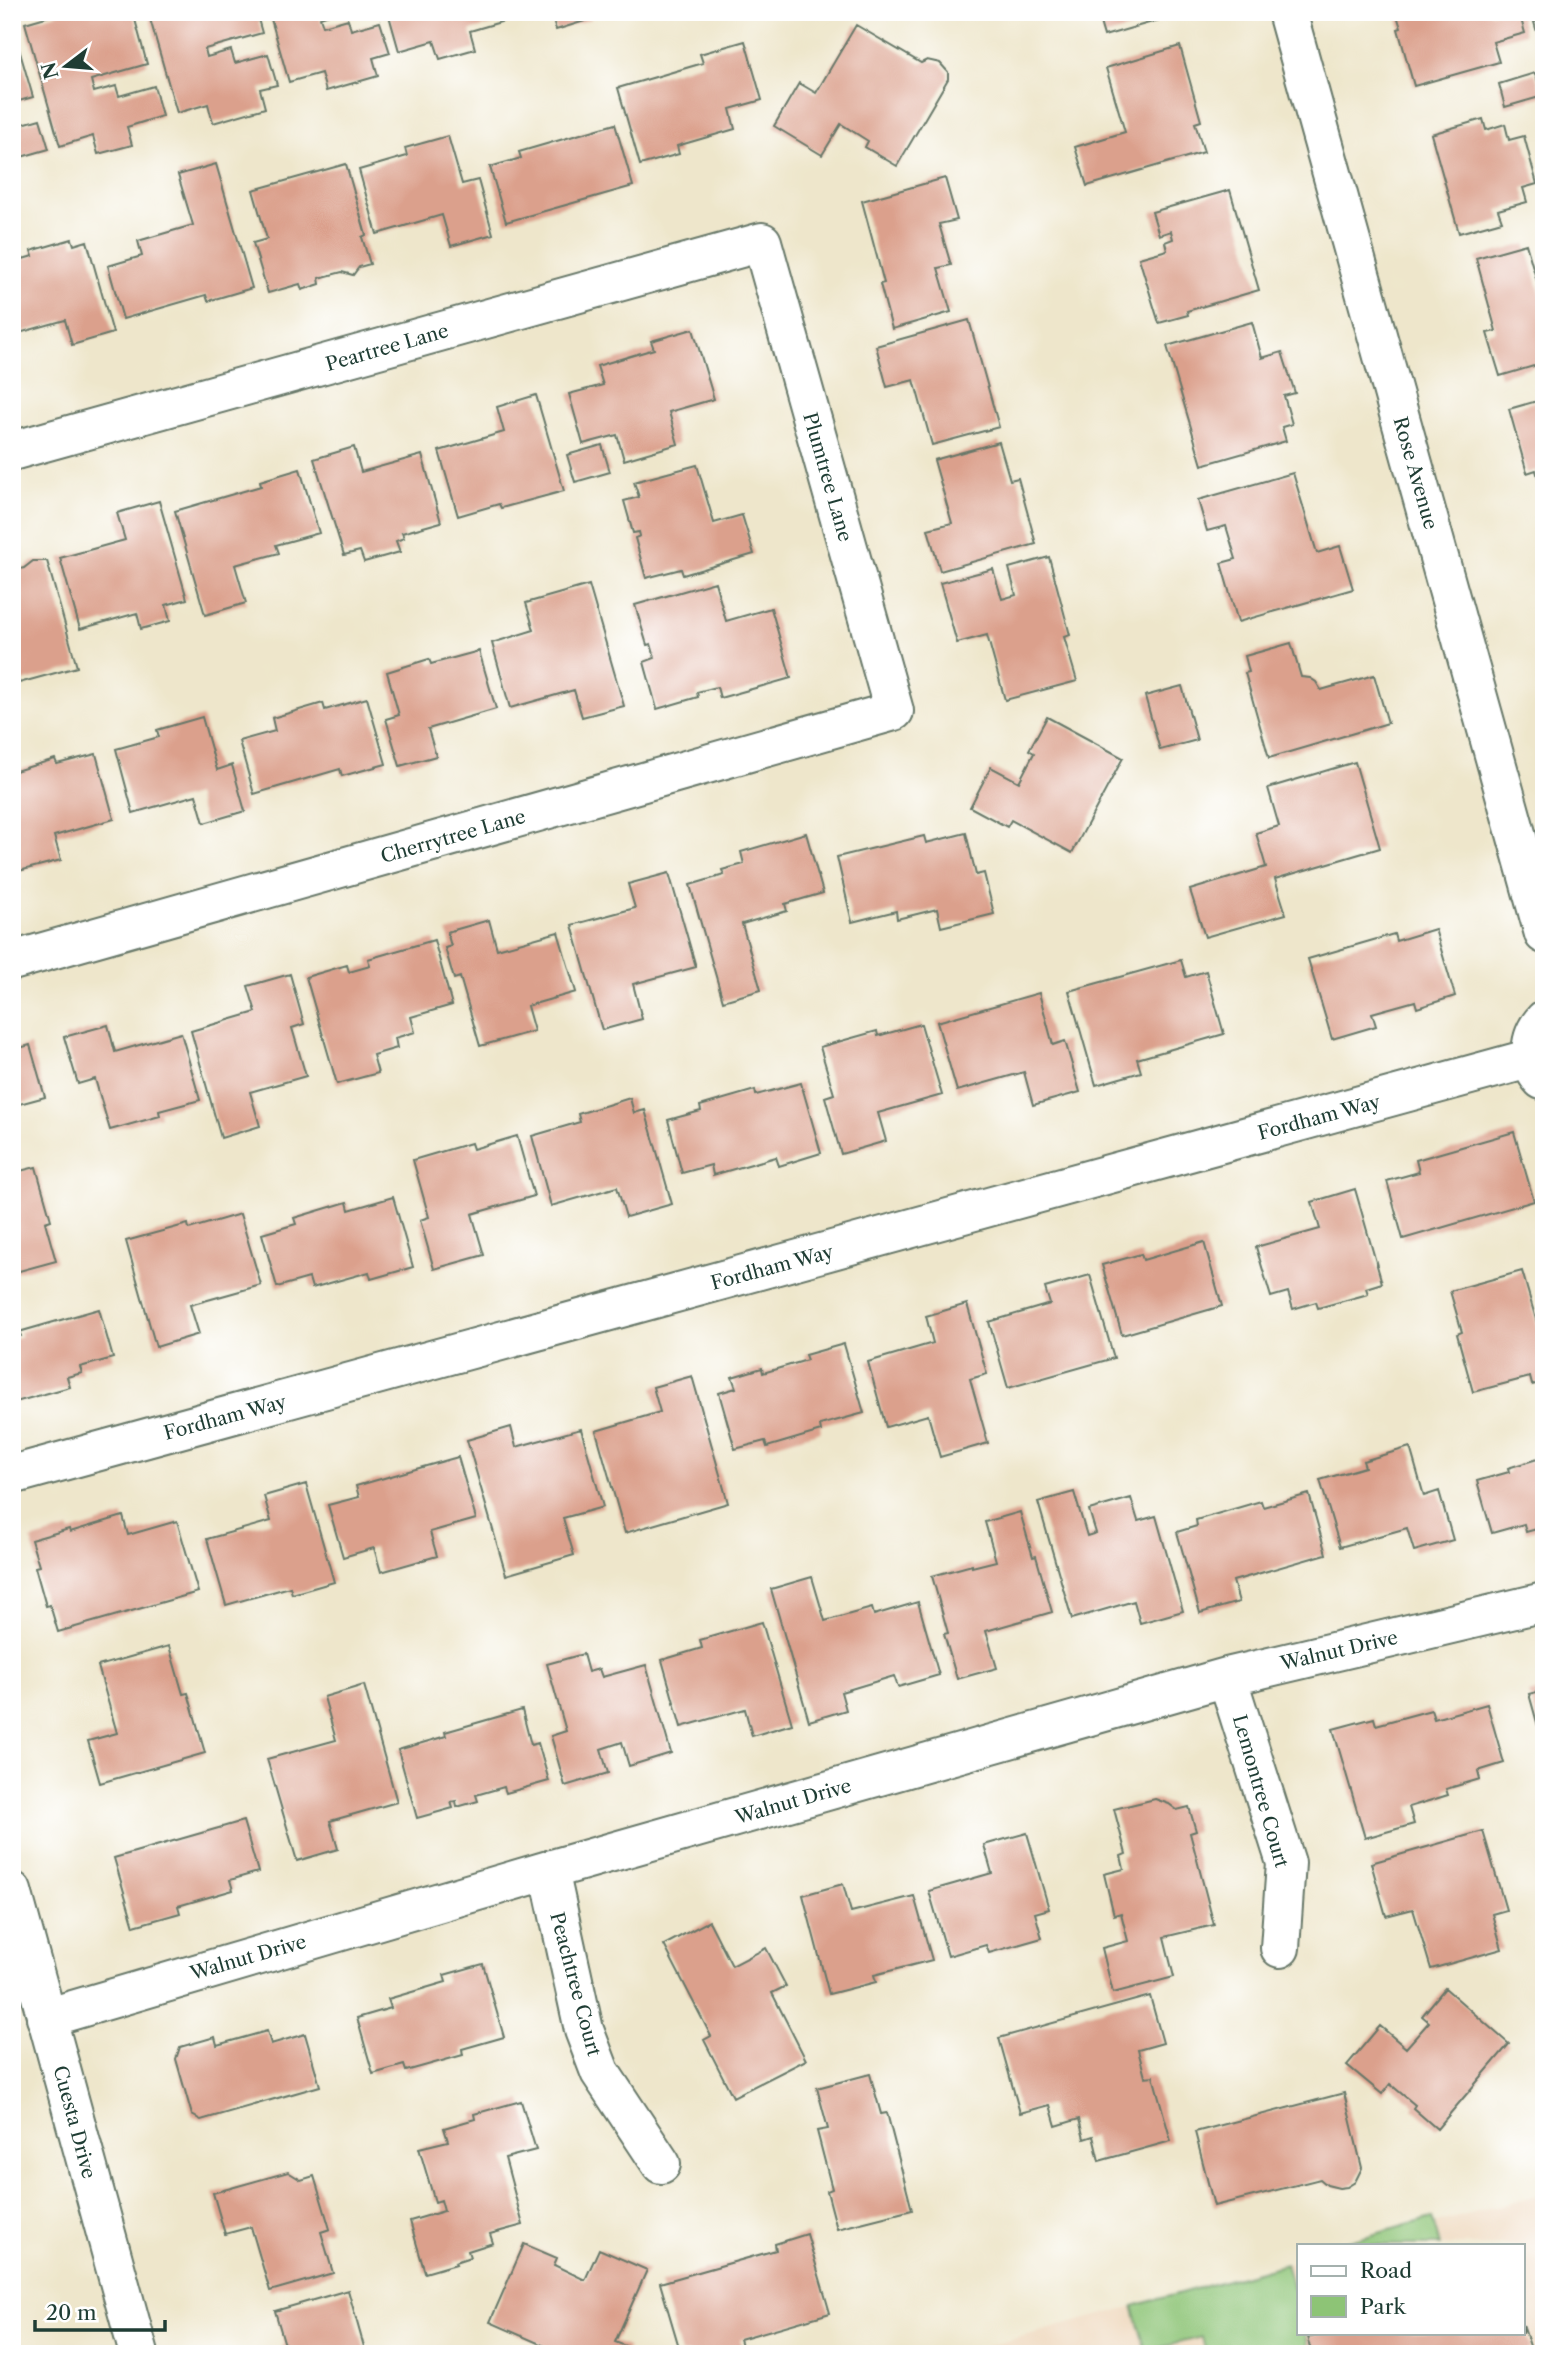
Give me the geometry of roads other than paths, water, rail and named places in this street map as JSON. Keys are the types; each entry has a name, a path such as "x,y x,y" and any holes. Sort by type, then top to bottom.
{"street":[{"name":"Rose Avenue","path":"1287,12 1544,934"},
{"name":"Peartree Lane","path":"12,452 762,242"},
{"name":"Plumtree Lane","path":"762,242 894,711"},
{"name":"Cherrytree Lane","path":"12,961 894,711"},
{"path":"1538,1070 1531,1042 1544,1020"},
{"name":"Fordham Way","path":"12,1475 1538,1070"},
{"name":"Walnut Drive","path":"46,2018 549,1870 1227,1677 1544,1602"},
{"name":"Lemontree Court","path":"1227,1677 1286,1863 1280,1948"},
{"name":"Peachtree Court","path":"549,1870 584,2029 600,2071 661,2164"},
{"name":"Cuesta Drive","path":"12,1891 139,2354"}]}
